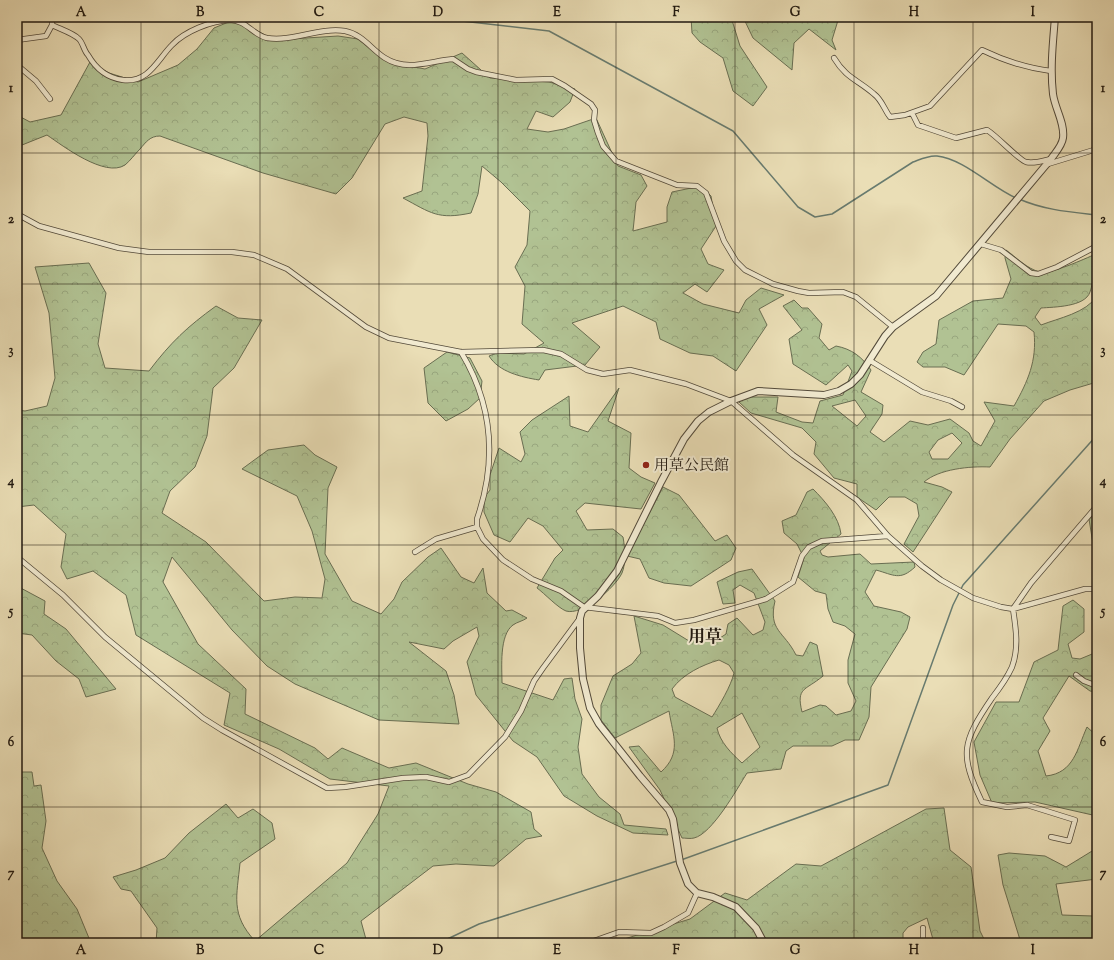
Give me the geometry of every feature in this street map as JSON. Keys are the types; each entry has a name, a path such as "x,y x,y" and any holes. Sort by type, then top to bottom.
{"street":[{"path":"17,40 46,36 52,25 52,17"},
{"path":"17,557 63,594 105,637 203,718 328,788 345,787 403,778 426,777 449,782 468,775 505,737 521,711 538,674 580,618 584,607 598,596 617,571 684,439 698,421 709,412 731,401 758,391 824,395 839,391 852,384 870,360 885,336 893,327 936,296 981,244 1061,146 1063,139 1063,126 1054,95 1051,71 1055,17"},
{"path":"52,25 79,39 88,56 101,72 113,78 124,80 135,79 149,73 172,45 181,38 202,27 231,20 245,24 259,35 272,38 330,30 347,32 356,36 384,58 403,65 422,65 453,59 468,69 482,74 516,80 552,79 565,86 590,104 595,110 594,120 603,146 616,161 677,185 697,186 706,193 724,241 736,261 745,270 774,284 798,291 808,293 843,292 856,297 893,327"},
{"path":"834,58 851,79 874,93 881,100 890,117 912,113 930,106 937,101 982,50 1014,64 1051,71"},
{"path":"17,65 36,81 50,99"},
{"path":"912,113 918,124 956,138 987,130 1004,143 1023,162 1034,163 1050,159"},
{"path":"1046,164 1097,149"},
{"path":"17,214 39,226 119,248 149,252 224,252 254,254 287,269 343,311 376,333 388,338 461,352 543,350 561,354 587,370 603,374 630,370 653,374 686,384 731,401 793,455 857,500 888,536 922,566 941,580 973,598 1001,607 1014,609 1086,588 1097,589"},
{"path":"981,244 1001,250 1031,273 1038,274 1057,267 1097,246"},
{"path":"461,352 474,375 486,417 490,444 490,462 477,519 477,527 482,539 503,560 532,579 560,591 584,607 658,616 675,623 694,620 766,599 782,590 793,582 802,556 809,547 822,541 888,536"},
{"path":"870,360 922,392 951,401 962,407"},
{"path":"1052,837 1069,842 1075,820 1027,805 1007,807 982,802 970,777 966,761 969,738 974,726 1004,682 1012,667 1017,644 1014,609 1031,583 1097,506"},
{"path":"415,552 436,539 477,527"},
{"path":"580,618 583,679 590,708 599,724 669,810 673,819 682,868 688,884 697,893 713,897 736,906 756,928 764,943"},
{"path":"1076,675 1084,681 1097,686"},
{"path":"588,943 619,932 651,933 688,913 697,893"},
{"path":"923,928 923,943"}],"green space":[{"path":"691,17 731,17 740,46 767,87 753,106 733,91 723,58 700,42 692,33"},
{"path":"743,17 839,17 832,40 836,50 809,29 794,43 792,70 753,38"},
{"path":"236,19 274,40 338,36 358,39 388,62 425,69 462,53 490,78 549,82 575,89 570,102 553,117 536,111 527,129 548,132 564,129 596,118 618,166 641,175 647,186 636,202 633,231 667,222 667,207 672,192 701,186 711,196 716,226 701,249 708,264 724,270 707,292 695,284 683,293 703,304 739,313 746,300 761,288 784,295 759,309 767,325 736,371 713,356 690,353 660,339 656,322 623,306 572,323 600,347 585,365 545,370 539,380 532,379 504,370 493,362 489,356 497,353 524,354 544,343 522,324 525,286 515,267 527,245 530,211 501,182 482,166 478,194 471,213 450,216 435,214 403,198 422,191 428,136 427,123 404,117 385,124 352,178 336,194 263,173 160,136 148,140 125,165 117,168 96,164 84,159 47,135 17,147 17,115 30,122 61,115 90,62 109,73 138,82 178,65 197,49 214,28"},
{"path":"1006,250 1031,268 1040,272 1045,272 1068,266 1096,254 1092,283 1087,297 1082,301 1068,305 1041,308 1035,317 1041,325 1079,311 1092,302 1097,296 1097,382 1070,390 1044,401 1010,439 990,467 973,467 946,471 924,482 942,487 952,492 913,552 904,544 919,516 917,504 905,497 889,497 876,510 857,497 857,484 834,478 814,454 816,442 802,428 751,413 739,402 746,397 778,397 776,412 802,422 813,423 820,401 843,395 852,371 848,365 826,385 793,364 789,339 802,330 783,306 794,300 802,308 808,308 822,324 819,338 829,350 836,346 852,351 864,361 871,370 861,392 883,405 882,414 870,432 884,442 910,421 928,425 950,419 969,433 973,441 981,446 995,421 984,402 1014,406 1027,379 1033,362 1035,342 1034,332 1026,326 998,324 964,375 945,367 923,367 917,362 923,352 936,344 939,320 973,301 1003,298 1011,279 1005,258","holes":["855,400 866,416 857,426 832,406","952,433 962,443 948,459 932,459 929,452 938,440"]},
{"path":"89,263 106,293 98,344 105,368 149,371 180,336 196,321 216,306 238,318 262,320 234,368 213,388 207,436 195,467 170,491 162,513 206,542 264,601 295,597 322,598 325,579 312,531 297,496 242,469 268,450 304,445 315,455 337,467 328,488 325,554 352,601 381,614 394,599 402,582 428,557 441,548 461,577 474,583 483,568 487,593 506,611 512,610 527,618 513,625 505,636 502,652 502,683 553,700 564,679 572,678 575,699 582,719 578,747 582,774 599,797 620,814 624,825 666,829 668,835 633,833 597,816 564,796 537,757 513,741 476,695 467,662 479,636 477,627 453,641 444,649 409,642 446,671 454,695 459,724 379,720 295,684 267,666 232,630 172,557 163,582 198,644 246,689 245,714 315,748 328,759 342,748 389,768 416,763 468,784 496,792 531,812 534,829 542,836 526,839 494,866 456,864 433,866 361,921 367,943 156,943 157,928 131,891 121,889 113,877 136,870 165,858 189,833 226,804 238,818 253,809 272,823 275,839 240,863 237,895 238,913 247,931 255,941 347,863 378,814 389,786 330,779 279,749 224,725 230,693 136,635 126,595 93,571 67,579 61,567 66,534 34,505 17,507 17,410 25,411 47,406 55,378 49,313 35,267"},
{"path":"447,352 470,358 482,381 480,398 468,409 446,421 428,403 424,368"},
{"path":"619,388 608,421 631,433 629,468 641,477 655,483 641,509 585,503 576,511 587,530 613,529 623,537 625,560 622,573 618,579 613,586 597,600 581,609 566,611 559,607 537,588 555,558 563,550 543,526 528,518 510,542 494,535 484,512 484,498 490,490 490,475 499,448 521,462 525,454 520,432 532,420 569,396 570,426 588,432"},
{"path":"663,487 679,495 715,541 727,535 736,548 731,560 691,586 664,583 649,578 640,559 627,556"},
{"path":"813,489 818,494 831,510 840,528 841,534 820,551 822,555 828,557 860,554 871,564 914,562 915,567 905,574 897,576 876,570 865,592 874,606 901,612 910,617 907,629 871,687 869,717 859,740 845,740 832,746 793,746 786,751 781,769 747,773 724,810 701,835 694,838 682,838 660,790 629,747 639,746 661,772 668,765 674,751 674,736 669,711 615,738 601,720 601,705 613,676 632,664 641,653 634,616 663,625 689,641 717,640 726,634 728,624 737,618 753,635 763,630 765,622 754,593 740,585 733,590 735,603 723,604 717,582 738,572 752,569 775,601 773,611 775,625 796,655 803,656 810,642 817,645 823,676 807,687 801,694 800,704 802,712 820,705 826,706 836,715 851,711 856,701 848,683 848,660 855,634 845,626 833,622 828,609 826,594 815,591 798,577 804,558 797,544 784,533 782,521 796,515 807,492","holes":["719,660 729,665 734,673 728,690 712,717 675,697 672,689 676,684 700,667","742,713 760,747 742,763 723,743 717,728"]},
{"path":"1097,513 1097,545 1093,544 1089,519"},
{"path":"17,586 45,601 44,614 66,629 116,689 86,697 79,679 56,661 32,635 17,633"},
{"path":"1073,600 1084,609 1084,632 1068,644 1072,658 1080,659 1097,652 1097,692 1090,691 1069,676 1043,718 1050,731 1038,751 1046,776 1055,774 1069,765 1077,751 1087,727 1097,736 1097,816 1035,802 992,803 980,775 974,742 996,702 1019,702 1034,662 1058,650 1063,606"},
{"path":"17,772 32,772 34,786 41,785 46,821 42,848 57,881 77,909 91,943 17,943 19,905 17,905"},
{"path":"944,808 950,850 971,867 980,931 986,943 934,943 927,918 908,927 903,933 903,943 611,943 690,919 725,893 747,900 796,864 821,866 926,809"},
{"path":"1097,848 1097,879 1056,884 1062,915 1093,916 1097,943 1021,943 1003,885 998,855 1009,853 1045,856 1066,867"}],"waterway":[{"path":"427,17 549,31 733,131 798,207 815,217 832,214 913,162 931,156 947,158 957,162 1016,198"},
{"path":"1019,199 1038,206 1067,212 1097,215"},
{"path":"681,860 888,785 953,605 963,585 1097,435"},
{"path":"439,943 479,924 677,861"}],"place":[{"name":"用草公民館","path":"646,465"}],"district":[{"name":"用草","path":"705,636"}]}
